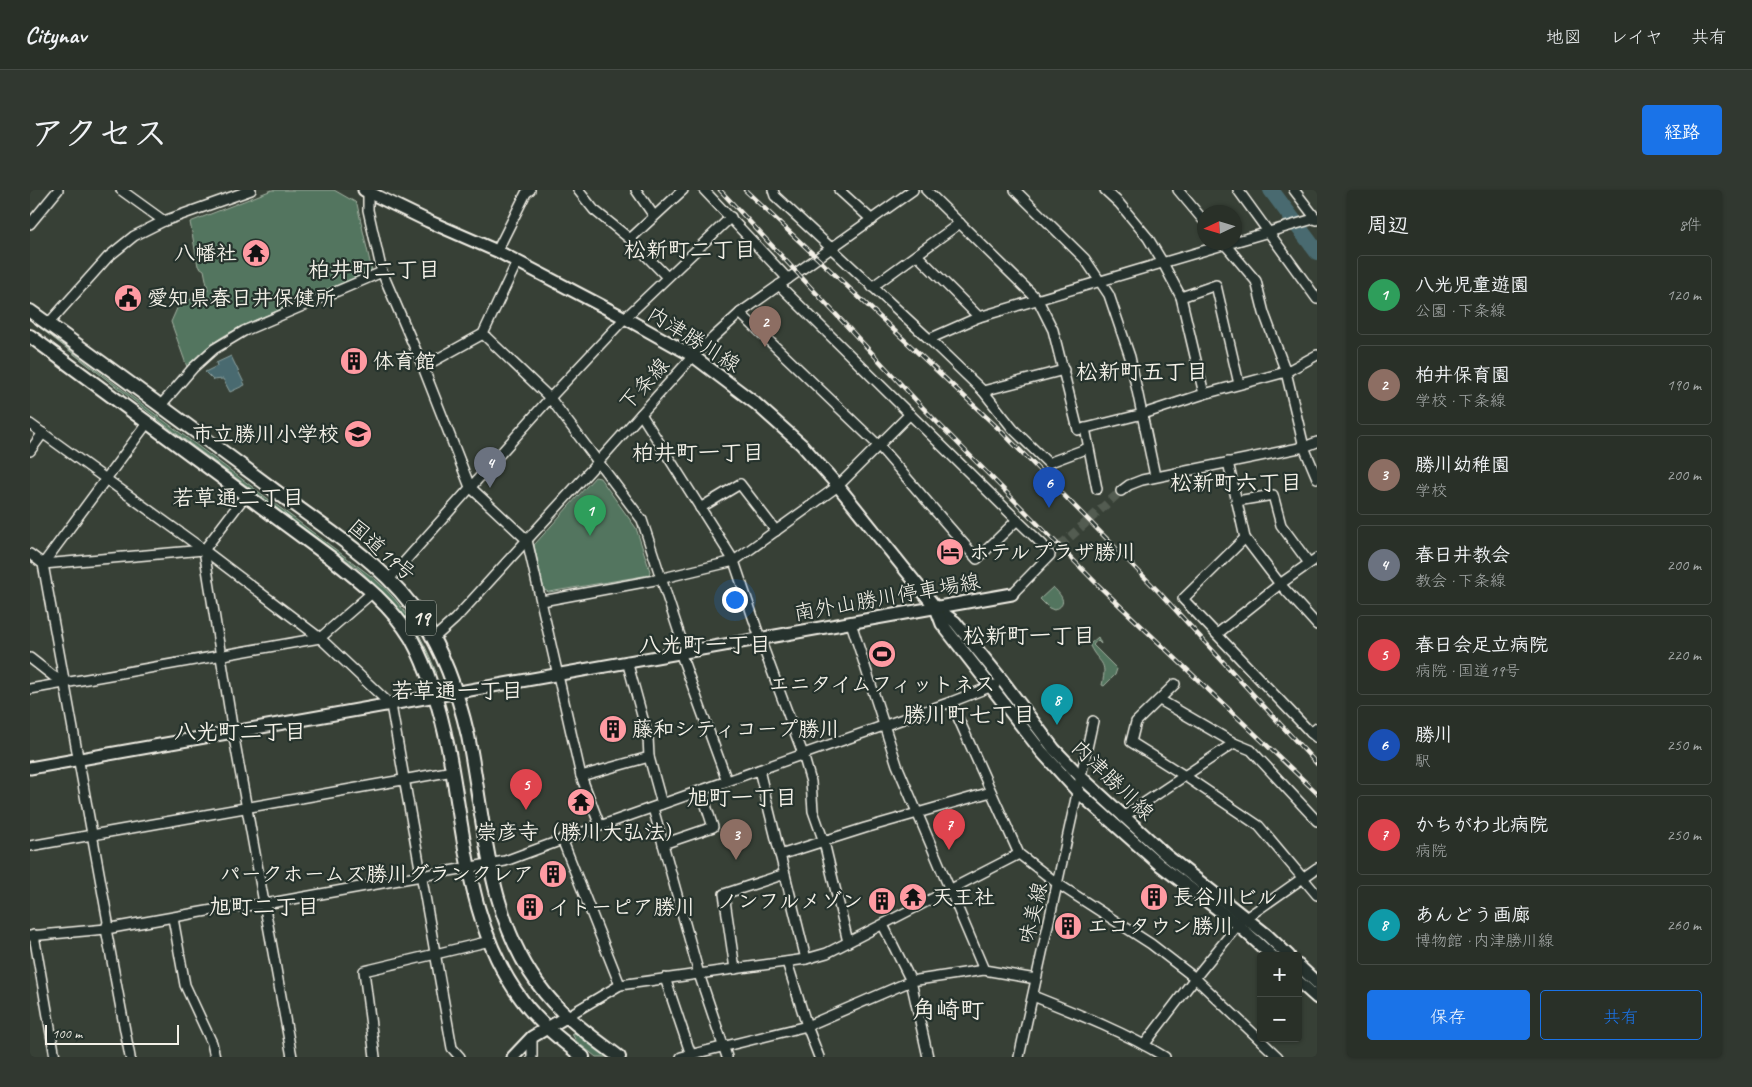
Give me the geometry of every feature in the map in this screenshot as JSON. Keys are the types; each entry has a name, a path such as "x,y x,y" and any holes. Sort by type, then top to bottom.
{"highway":[{"name":"国道19号","path":"30,312 162,405 390,578 414,607 433,639 461,708 468,737 490,863 505,918 520,955 538,984 566,1016 620,1057"},
{"name":"国道19号","path":"31,338 246,495 373,592 390,609 412,640 427,671 435,696 448,741 469,867 490,941 512,986 530,1010 546,1028 583,1057"}],"main road":[{"name":"内津勝川線","path":"366,191 497,252 625,318 693,356 755,403 802,446 838,486 936,608 955,622 1054,749 1080,777 1242,922 1268,952"},
{"name":"南外山勝川停車場線","path":"30,768 1012,594"},
{"name":"内津勝川線","path":"936,608 942,624 1041,751 1078,792 1160,864 1283,952"},
{"path":"1302,969 1317,983"},
{"path":"1302,985 1317,998"},
{"path":"513,1057 532,1037 566,1016"}],"street":[{"path":"30,224 34,212 58,190"},
{"path":"121,190 164,222"},
{"path":"224,190 233,197"},
{"path":"48,324 108,257 134,236 164,222 251,190"},
{"path":"578,190 594,210 630,239 667,277"},
{"path":"636,190 654,216"},
{"path":"630,239 683,190"},
{"path":"704,190 788,279"},
{"path":"773,190 774,196 832,248 983,391 1013,428 1048,463 1088,448"},
{"path":"839,190 872,220"},
{"name":"下条線","path":"433,639 455,619 693,356 740,313 913,190"},
{"path":"926,190 1038,300 1053,330 1078,430 1143,414 1204,394 1286,372 1317,355"},
{"path":"1015,190 1085,259 1109,295 1120,326 1143,414 1155,476"},
{"path":"1105,190 1119,203 1148,238 1181,297 1204,394"},
{"path":"1178,190 1197,213"},
{"path":"1238,190 1317,298"},
{"path":"1242,240 1315,219 1294,190"},
{"path":"366,191 368,210 382,272 423,367 470,487 527,540 581,776 600,826"},
{"path":"497,252 526,191"},
{"path":"390,578 550,398 625,318 731,217"},
{"path":"872,286 960,223"},
{"path":"929,340 979,317 1206,250"},
{"path":"1234,250 1256,281 1264,313 1286,372 1304,447 1317,478"},
{"path":"917,255 979,317"},
{"path":"423,367 482,334 517,262"},
{"path":"162,405 193,368 214,349 244,331 382,272"},
{"path":"1181,297 1216,285 1239,384"},
{"path":"779,286 1044,545"},
{"path":"740,313 879,446 977,559 1017,520"},
{"path":"482,334 550,398 642,520 683,651 728,781"},
{"path":"983,391 1064,370"},
{"path":"641,414 734,561 803,754 810,782 813,811 824,842 848,942"},
{"path":"542,602 734,561 838,486 910,414"},
{"path":"43,564 148,422"},
{"path":"30,424 204,550 320,638 391,704 452,1048 460,1057"},
{"path":"1085,428 1097,489"},
{"path":"30,451 43,433"},
{"path":"1121,491 1129,485 1155,476 1304,447 1317,442"},
{"path":"1228,462 1245,538 1280,584 1317,625"},
{"path":"700,508 740,484 776,531"},
{"path":"246,495 204,550 233,732 292,1057"},
{"path":"1237,502 1274,495 1281,525 1309,563"},
{"path":"1245,538 1183,598 1315,733"},
{"path":"43,564 204,550"},
{"path":"30,554 43,564 93,835 108,922 106,929 130,1057"},
{"path":"1012,594 1050,555"},
{"path":"1217,634 1280,584 1317,558"},
{"path":"30,688 320,638 373,592"},
{"path":"851,623 897,765 984,970"},
{"path":"30,658 64,682"},
{"path":"627,661 648,737 649,758 662,804"},
{"path":"55,1057 32,936 106,929 224,908 265,904 505,861 562,839 950,702 991,687 1002,680"},
{"path":"1175,684 1136,722 1131,742 1259,826 1317,895"},
{"path":"1160,700 1234,743 1251,750 1317,821"},
{"path":"950,702 1019,854 1058,884 1151,944 1194,978 1278,1057"},
{"name":"味美線","path":"1019,1057 1093,721"},
{"path":"1123,817 1234,743"},
{"path":"581,776 649,758"},
{"path":"759,770 806,959"},
{"path":"30,846 453,771"},
{"path":"663,844 712,827 701,790"},
{"path":"780,855 865,828 991,792"},
{"path":"653,808 699,974 727,1057"},
{"path":"562,839 620,985"},
{"path":"566,1016 620,985 787,962 827,953 1019,854"},
{"path":"1144,1045 1194,978 1242,922 1317,868"},
{"path":"735,969 724,894 785,874"},
{"path":"173,918 185,984 212,1043 215,1057"},
{"path":"883,925 911,981 928,1057"},
{"path":"374,1057 364,971 490,941"},
{"path":"787,962 819,1057"},
{"path":"682,1057 807,1026 911,981 984,970 1036,979"},
{"path":"666,978 691,1055"},
{"path":"1033,996 1083,1016 1165,1057"},
{"path":"532,1037 532,1057"}],"green space":[{"path":"272,190 334,190 355,202 372,271 259,318 233,331 209,346 187,367 171,322 178,306 208,290 204,270 198,266 190,222"},
{"path":"30,320 375,579 395,599 411,621 425,646 436,672 412,629 383,593 360,570 169,428"},
{"path":"595,477 600,478 636,528 650,571 649,575 549,592 544,590 534,545"},
{"path":"1053,587 1061,596 1063,602 1059,608 1054,610 1049,608 1040,599"},
{"path":"1098,637 1101,644 1097,640 1093,645 1117,669 1115,675 1104,686 1102,685 1104,671 1102,663 1090,646"},
{"path":"574,1033 608,1057 596,1057 576,1041 572,1034"}],"water":[{"path":"231,356 245,385 230,392 223,379 213,380 205,372 217,366 216,363"}],"waterway":[{"path":"1271,190 1317,252"}],"tunnel":[{"path":"1050,555 1121,491"}],"railway":[{"path":"720,190 926,411 1097,584 1317,793"},
{"path":"745,190 1000,430 1158,591 1317,764"}],"place":[{"name":"八幡社","path":"256,253"},
{"name":"愛知県春日井保健所","path":"128,298"},
{"name":"柏井保育園","path":"765,347"},
{"name":"体育館","path":"354,361"},
{"name":"市立勝川小学校","path":"358,434"},
{"name":"春日井教会","path":"490,488"},
{"name":"勝川","path":"1049,508"},
{"name":"八光児童遊園","path":"590,536"},
{"name":"ホテルプラザ勝川","path":"950,552"},
{"name":"エニタイムフィットネス","path":"882,654"},
{"name":"あんどう画廊","path":"1057,725"},
{"name":"藤和シティコープ勝川","path":"613,729"},
{"name":"崇彦寺（勝川大弘法）","path":"581,802"},
{"name":"春日会足立病院","path":"526,810"},
{"name":"かちがわ北病院","path":"949,850"},
{"name":"勝川幼稚園","path":"736,860"},
{"name":"パークホームズ勝川グランクレア","path":"553,874"},
{"name":"天王社","path":"913,897"},
{"name":"長谷川ビル","path":"1154,897"},
{"name":"ノンフルメゾン","path":"882,901"},
{"name":"イトーピア勝川","path":"530,907"},
{"name":"エコタウン勝川","path":"1068,926"}],"district":[{"name":"松新町二丁目","path":"690,249"},
{"name":"柏井町二丁目","path":"374,269"},
{"name":"松新町五丁目","path":"1142,371"},
{"name":"柏井町一丁目","path":"698,452"},
{"name":"松新町六丁目","path":"1236,482"},
{"name":"若草通二丁目","path":"238,497"},
{"name":"松新町一丁目","path":"1029,635"},
{"name":"八光町一丁目","path":"705,644"},
{"name":"若草通一丁目","path":"457,690"},
{"name":"勝川町七丁目","path":"969,714"},
{"name":"八光町二丁目","path":"240,731"},
{"name":"旭町一丁目","path":"742,797"},
{"name":"旭町二丁目","path":"264,906"},
{"name":"角崎町","path":"948,1010"}]}
